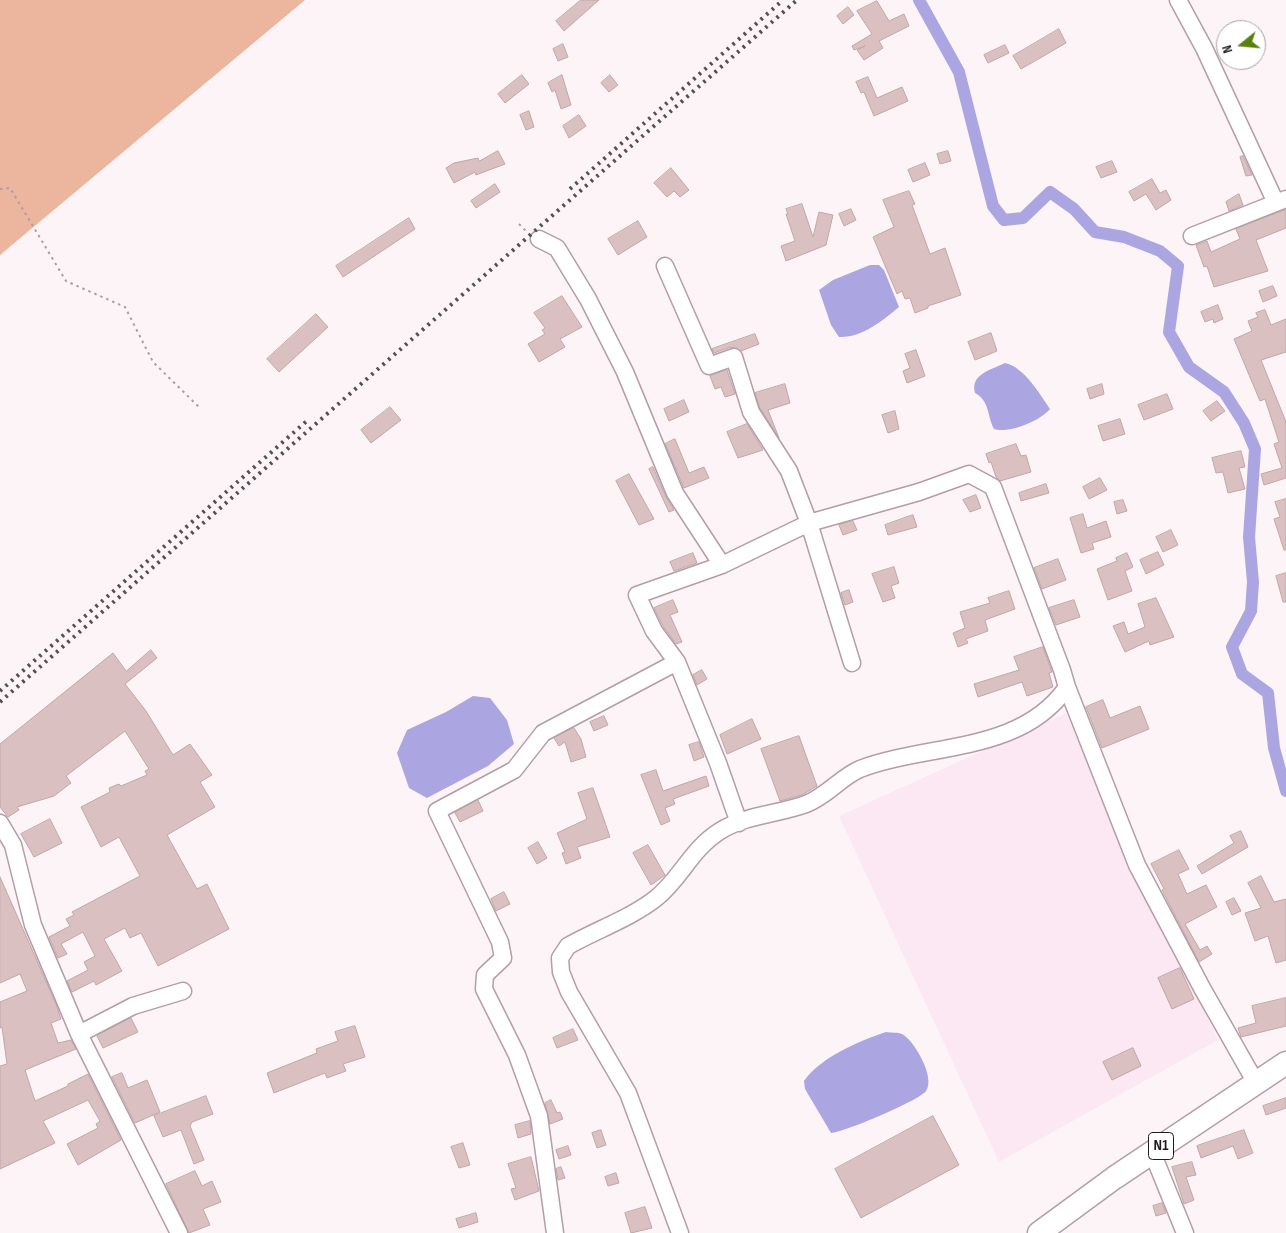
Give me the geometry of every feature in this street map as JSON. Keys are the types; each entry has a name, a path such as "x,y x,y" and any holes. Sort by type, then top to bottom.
{"highway":[{"name":"N1","path":"1039,1233 1152,1152 1286,1063"}],"street":[{"path":"1178,0 1281,201 1192,236"},
{"path":"538,239 557,248 588,299 625,372 675,494 722,564"},
{"path":"665,266 709,366 734,357 751,412 789,471 809,524 852,663"},
{"path":"738,824 718,763 677,662 654,631 637,595 722,564 809,524 919,492 969,474 993,487 1067,687 1137,865 1202,988 1256,1084"},
{"path":"555,1233 539,1116 517,1055 484,989 485,975 503,958 500,942 437,811 514,770 543,733 677,662"},
{"path":"680,1233 628,1093 569,992 561,972 560,958 568,946 654,900 669,886 698,848 721,830 806,804 824,796 859,770 959,748 1007,732 1034,719 1058,700 1067,687"},
{"path":"0,823 13,845 33,925 79,1034 179,1233"},
{"path":"79,1034 134,1006 183,991"},
{"path":"1152,1152 1185,1233"}],"path":[{"path":"0,189 10,188 66,280 124,307 153,362 201,409"}],"shaded area":[{"path":"0,0 305,0 0,255"},
{"path":"870,265 879,265 884,270 899,307 864,332 847,337 839,337 831,325 819,290 833,280"},
{"path":"1005,363 1012,365 1025,375 1050,409 1032,422 1008,430 1000,430 994,429 986,404 975,393 974,387 979,377"},
{"path":"473,696 490,698 507,720 514,744 488,766 427,798 409,788 397,753 407,730 446,712"},
{"path":"1066,713 1218,1040 999,1162 839,816"},
{"path":"886,1032 902,1034 918,1051 928,1077 926,1091 911,1101 882,1115 831,1133 805,1089 804,1081 811,1072 830,1057 864,1040"}],"building":[{"path":"581,0 599,0 564,31 556,21"},
{"path":"877,1 889,21 904,14 909,26 879,41 883,48 864,60 857,50 865,46 854,50 852,46 872,34 857,11"},
{"path":"848,7 854,15 843,24 837,16"},
{"path":"1059,29 1066,43 1021,69 1013,56"},
{"path":"563,44 568,57 558,61 553,49"},
{"path":"1005,45 1009,53 988,63 984,55"},
{"path":"522,75 529,84 505,103 498,94"},
{"path":"562,75 571,105 561,109 555,90 552,92 548,83"},
{"path":"610,75 618,85 609,92 601,83"},
{"path":"868,77 877,98 902,87 908,101 874,116 864,92 861,93 856,82"},
{"path":"529,111 534,127 526,130 520,115"},
{"path":"579,115 586,126 569,138 563,126"},
{"path":"498,151 505,164 476,175 475,172 454,183 446,168 454,163 478,158 479,161"},
{"path":"948,151 951,161 940,164 937,154"},
{"path":"1243,156 1252,175 1246,176 1240,157"},
{"path":"1112,161 1117,172 1101,178 1096,167"},
{"path":"925,163 930,175 913,182 908,170"},
{"path":"671,168 689,190 680,197 674,191 667,197 654,183"},
{"path":"1152,179 1160,193 1166,190 1171,200 1156,210 1146,194 1134,201 1129,192"},
{"path":"495,184 500,192 476,208 471,201"},
{"path":"909,191 915,204 912,205 930,254 945,248 961,295 928,306 928,308 915,313 910,298 905,299 902,291 897,294 873,237 894,227 883,200"},
{"path":"1239,194 1243,205 1229,211 1226,202"},
{"path":"802,204 813,237 819,212 833,215 826,245 786,261 781,246 795,241 786,209"},
{"path":"851,209 856,220 844,226 839,214"},
{"path":"1286,210 1286,228 1256,240 1268,271 1214,287 1207,266 1204,267 1196,245 1207,241 1211,252 1240,239 1236,229"},
{"path":"409,218 415,229 343,277 336,266"},
{"path":"638,221 647,237 618,255 608,239"},
{"path":"1273,286 1277,296 1263,302 1259,291"},
{"path":"562,296 582,327 560,339 565,347 539,362 528,344 545,334 542,330 545,328 534,313"},
{"path":"1218,305 1223,319 1214,323 1213,319 1205,322 1201,312"},
{"path":"1265,310 1271,325 1286,319 1286,352 1261,360 1286,422 1286,478 1264,485 1261,474 1282,468 1274,444 1279,442 1265,399 1260,401 1234,339 1252,331 1248,321 1258,317 1256,313"},
{"path":"316,314 328,327 279,372 267,359"},
{"path":"991,333 997,351 975,360 968,342"},
{"path":"755,334 759,344 741,351 731,347 714,353 712,349"},
{"path":"916,350 925,376 907,383 903,371 910,368 905,354"},
{"path":"727,370 735,394 725,397 721,387 715,389 710,376"},
{"path":"785,384 790,403 768,410 779,438 760,408 755,393"},
{"path":"1102,384 1104,394 1090,399 1087,389"},
{"path":"1167,394 1173,409 1144,420 1138,405"},
{"path":"684,400 689,412 669,421 664,409"},
{"path":"1217,401 1225,411 1211,421 1203,411"},
{"path":"390,407 401,420 371,443 361,430"},
{"path":"895,411 899,429 888,433 882,415"},
{"path":"1120,419 1125,434 1103,441 1098,426"},
{"path":"747,424 763,450 738,458 727,432"},
{"path":"675,439 689,473 704,467 709,478 684,488 665,444"},
{"path":"1016,444 1021,456 1026,455 1031,472 1000,481 996,477 986,454"},
{"path":"1241,451 1245,467 1239,468 1245,489 1228,493 1223,472 1216,473 1212,458"},
{"path":"653,467 674,510 669,512 649,469"},
{"path":"629,474 654,519 639,525 616,481"},
{"path":"1100,478 1107,490 1089,499 1083,487"},
{"path":"1046,484 1049,493 1021,501 1019,493"},
{"path":"976,495 981,508 970,512 963,500"},
{"path":"1286,499 1286,550 1284,550 1274,519 1280,517 1275,502"},
{"path":"1123,500 1127,511 1117,514 1114,502"},
{"path":"1083,514 1087,528 1106,521 1111,537 1092,543 1094,549 1081,553 1070,518"},
{"path":"913,515 917,527 888,535 885,525"},
{"path":"853,521 857,530 843,535 839,525"},
{"path":"1171,530 1178,545 1163,552 1156,537"},
{"path":"1158,552 1164,565 1146,574 1140,560"},
{"path":"693,553 697,563 674,571 670,562"},
{"path":"1127,553 1133,567 1125,571 1132,591 1108,600 1097,569 1117,561 1116,558"},
{"path":"1058,559 1066,580 1042,589 1034,568"},
{"path":"894,567 899,583 891,586 895,598 883,602 872,574"},
{"path":"1286,573 1286,602 1283,602 1276,576"},
{"path":"849,590 853,602 845,605 841,593"},
{"path":"1009,591 1015,609 985,620 988,631 966,639 968,643 958,647 953,633 965,628 960,612 990,603 988,598"},
{"path":"1156,598 1174,637 1150,645 1149,641 1125,652 1113,626 1124,622 1128,634 1145,627 1138,604"},
{"path":"673,600 678,612 670,615 682,642 676,644 663,626 654,608"},
{"path":"1074,600 1080,617 1056,625 1049,608"},
{"path":"1043,647 1052,672 1049,673 1053,687 1027,696 1022,682 978,697 974,684 1019,670 1014,657"},
{"path":"151,650 157,658 125,684 146,711 173,755 190,744 212,775 200,782 215,807 167,835 197,889 207,884 229,929 158,966 141,933 130,938 125,928 104,939 122,971 96,985 94,981 72,992 67,981 88,970 84,962 95,956 83,932 61,944 67,954 58,958 49,937 70,926 66,919 74,915 72,912 140,876 119,837 101,847 81,807 110,792 109,788 119,784 121,786 147,775 145,771 149,769 125,731 66,776 71,783 54,796 17,807 19,810 8,817 0,807 0,744 113,653 126,671"},
{"path":"702,670 707,679 697,685 693,675"},
{"path":"1103,700 1110,718 1140,706 1149,729 1102,748 1086,707"},
{"path":"604,716 608,725 594,731 590,722"},
{"path":"752,719 761,739 727,754 720,735"},
{"path":"574,728 581,739 586,757 571,762 565,742 559,746 554,738"},
{"path":"799,736 817,786 802,795 780,801 761,749"},
{"path":"699,742 704,757 694,761 689,745"},
{"path":"656,770 663,791 706,776 709,786 673,799 675,804 665,808 670,821 661,825 641,775"},
{"path":"593,788 610,837 577,847 581,858 566,864 562,853 565,852 557,833 587,819 578,793"},
{"path":"478,800 483,811 460,822 455,813"},
{"path":"50,819 62,843 34,857 21,834"},
{"path":"1241,831 1248,847 1202,874 1197,866 1234,843 1230,836"},
{"path":"538,842 547,858 537,864 528,848"},
{"path":"648,845 665,875 651,885 633,853"},
{"path":"1179,850 1189,869 1178,874 1187,894 1206,885 1217,907 1185,924 1200,950 1207,946 1212,954 1199,962 1162,890 1164,889 1151,864"},
{"path":"1261,876 1274,902 1286,899 1286,960 1276,963 1268,936 1255,941 1245,913 1261,908 1248,883"},
{"path":"0,877 56,1004 61,1019 51,1023 58,1043 71,1040 76,1049 25,1070 35,1101 68,1086 68,1084 88,1074 121,1140 78,1165 67,1144 98,1128 96,1124 100,1121 88,1100 43,1121 55,1143 0,1169 0,1066 7,1064 2,1027 0,1028 0,1002 27,991 20,974 0,983"},
{"path":"504,892 510,904 496,911 491,899"},
{"path":"1234,898 1241,911 1232,915 1226,902"},
{"path":"1180,968 1194,999 1172,1009 1158,978"},
{"path":"1286,998 1286,1026 1241,1037 1238,1028 1256,1023 1252,1006"},
{"path":"131,1018 138,1032 103,1048 97,1036"},
{"path":"355,1026 365,1057 343,1064 346,1071 327,1078 325,1073 274,1093 267,1073 317,1053 316,1049 338,1041 335,1032"},
{"path":"573,1029 578,1040 557,1048 553,1038"},
{"path":"1133,1048 1141,1066 1112,1080 1103,1062"},
{"path":"122,1073 128,1088 147,1080 160,1112 135,1123 112,1077"},
{"path":"206,1096 213,1114 192,1122 190,1126 204,1160 194,1164 181,1130 163,1137 154,1116"},
{"path":"1286,1098 1286,1108 1266,1115 1263,1106"},
{"path":"551,1100 557,1113 560,1112 563,1119 550,1124 545,1103"},
{"path":"933,1116 959,1165 861,1218 835,1169"},
{"path":"530,1121 531,1134 518,1138 515,1125"},
{"path":"601,1130 606,1145 597,1148 592,1133"},
{"path":"1244,1130 1253,1153 1238,1159 1233,1146 1201,1158 1197,1146"},
{"path":"463,1143 470,1165 459,1168 451,1147"},
{"path":"568,1146 571,1155 559,1159 556,1150"},
{"path":"531,1157 539,1191 515,1200 511,1189 516,1188 508,1164"},
{"path":"1192,1162 1196,1175 1186,1177 1194,1200 1184,1204 1172,1167"},
{"path":"561,1167 565,1178 558,1180 556,1169"},
{"path":"195,1171 202,1186 212,1181 221,1202 203,1209 210,1225 189,1233 166,1184"},
{"path":"616,1173 619,1183 608,1186 605,1177"},
{"path":"1162,1203 1166,1213 1156,1216 1153,1206"},
{"path":"645,1207 652,1228 631,1233 625,1213"},
{"path":"476,1213 478,1222 459,1228 456,1219"}],"waterway":[{"path":"919,0 959,72 993,206 1004,220 1023,218 1050,192 1074,209 1095,232 1124,237 1160,251 1178,266 1169,332 1189,367 1224,392 1244,423 1255,449 1249,537 1253,582 1251,611 1232,647 1242,674 1268,693 1274,748 1286,791"}],"railway":[{"path":"570,189 783,0"},
{"path":"0,702 797,0"},
{"path":"0,691 309,419"}]}
